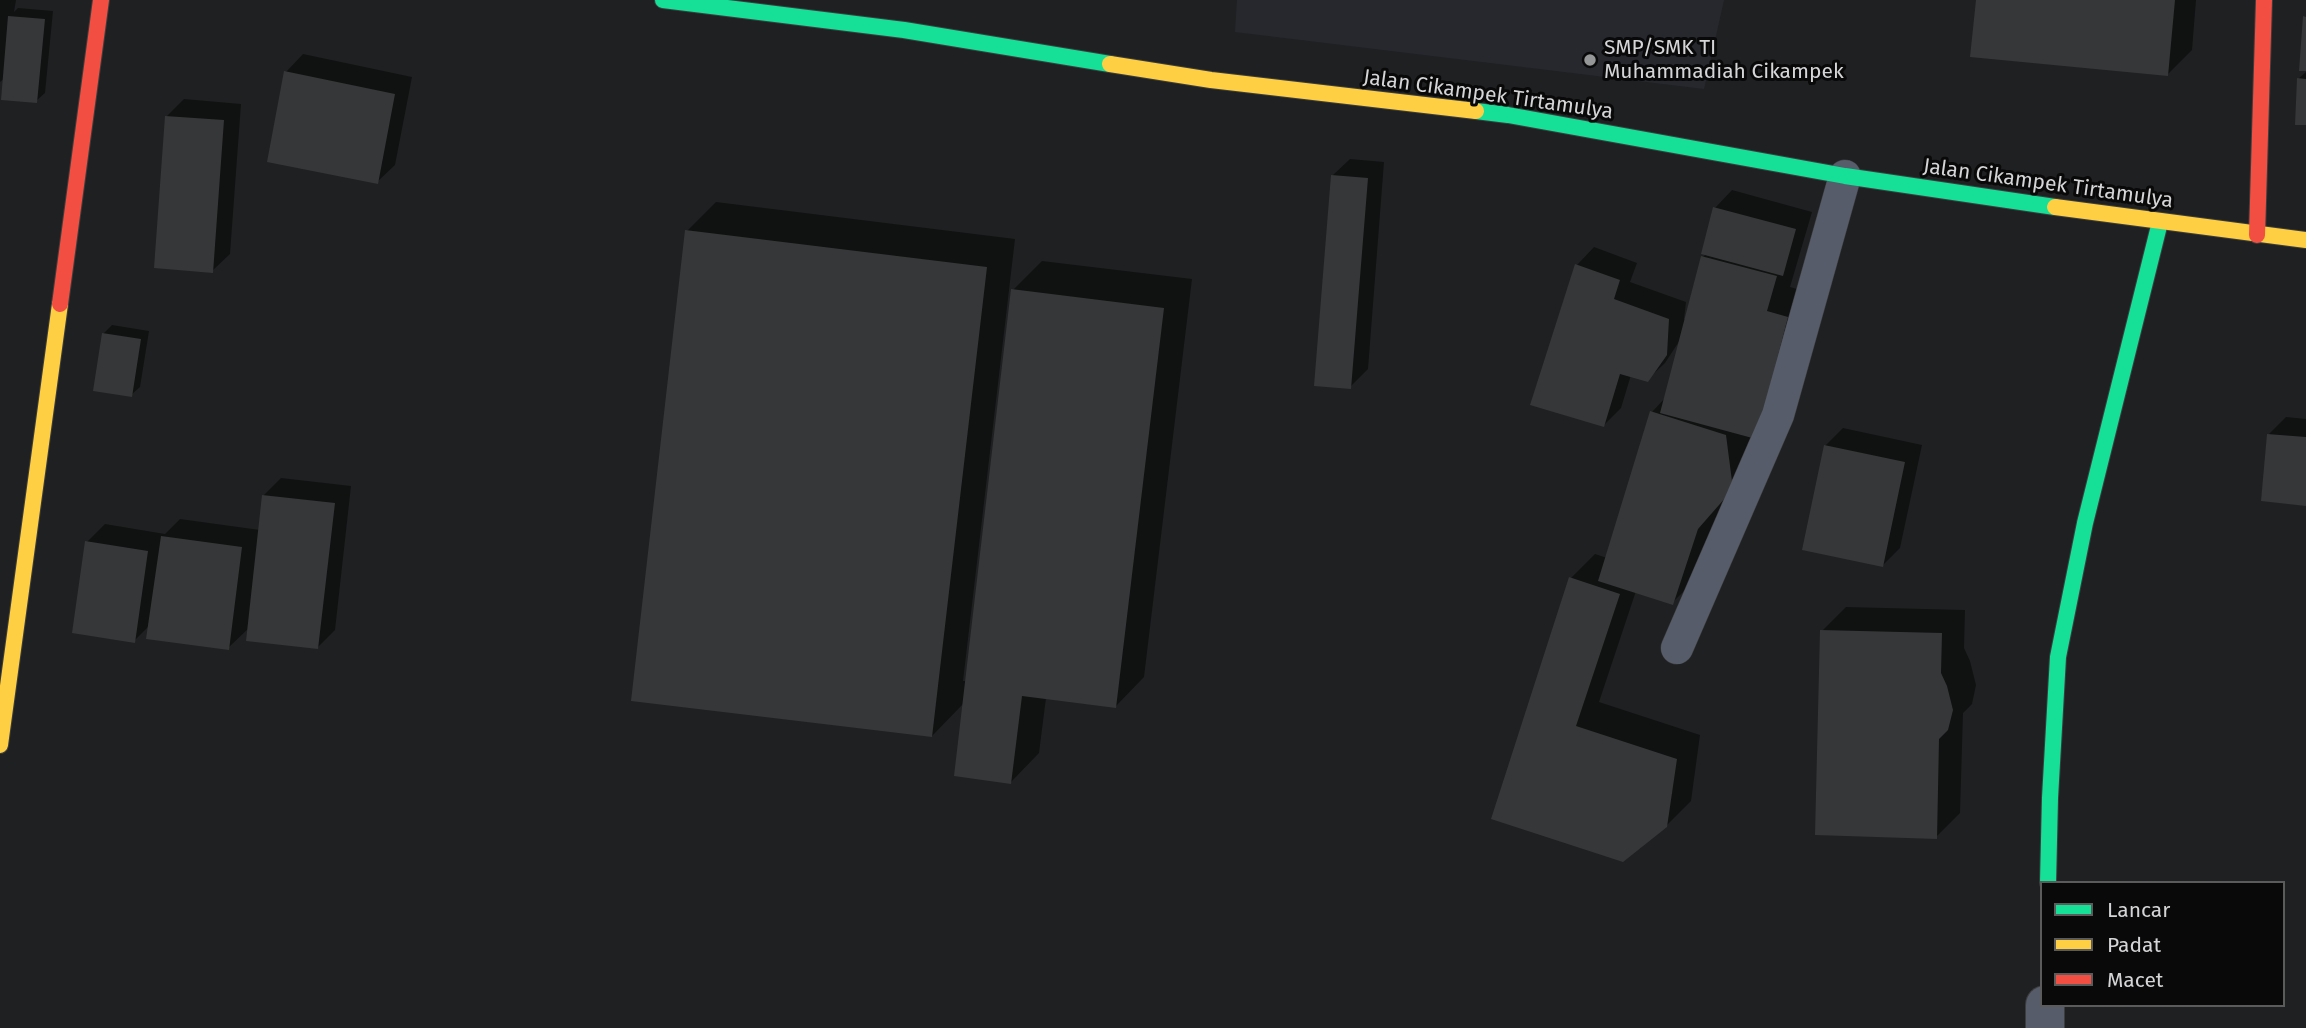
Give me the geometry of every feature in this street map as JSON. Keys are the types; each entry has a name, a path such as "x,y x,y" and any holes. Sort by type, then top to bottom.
{"street":[{"path":"0,745 102,0"},
{"name":"Jalan Cikampek Tirtamulya","path":"663,0 904,30 1211,80 1508,115 1845,176 2160,222 2306,240"},
{"path":"2257,235 2264,0"},
{"path":"2048,881 2050,798 2059,657 2085,523 2160,222"},
{"path":"2045,1007 2045,1028"}],"lane":[{"path":"1677,648 1778,415 1845,176"}],"shaded area":[{"name":"SMP/SMK TI Muhammadiah Cikampek","path":"1237,0 1724,0 1704,89 1235,32"}],"building":[{"path":"1976,0 2175,0 2168,76 1970,57"},
{"path":"8,16 45,19 37,103 1,100"},
{"path":"2303,16 2306,17 2306,71 2299,71"},
{"path":"284,71 395,94 378,184 267,162"},
{"path":"2297,78 2306,79 2306,125 2295,125"},
{"path":"165,116 224,120 213,273 154,268"},
{"path":"1331,175 1368,178 1351,389 1314,386"},
{"path":"1713,207 1796,229 1783,276 1701,254"},
{"path":"685,230 987,267 932,737 631,701"},
{"path":"1701,256 1777,276 1767,311 1788,317 1756,439 1660,413"},
{"path":"1575,264 1620,280 1614,299 1669,319 1667,355 1648,382 1620,374 1604,427 1530,405"},
{"path":"1011,289 1164,308 1116,708 1022,696 1011,784 954,776"},
{"path":"102,333 141,339 132,397 93,391"},
{"path":"1650,411 1726,435 1733,489 1698,529 1673,605 1598,581"},
{"path":"2267,434 2306,437 2306,506 2261,501"},
{"path":"1824,445 1905,462 1883,567 1802,550"},
{"path":"262,495 335,503 318,649 246,641"},
{"path":"161,536 242,547 229,650 146,639"},
{"path":"85,541 148,551 135,643 72,633"},
{"path":"1569,577 1620,594 1576,726 1677,759 1667,827 1623,862 1491,819"},
{"path":"1820,630 1942,633 1941,673 1953,710 1948,730 1939,739 1937,839 1815,835"}],"traffic: fast":[{"path":"663,0 904,30 1110,64"},
{"path":"1476,111 1845,176 2055,207"},
{"path":"2048,881 2058,657 2085,523 2160,222"}],"traffic: slow":[{"path":"1110,64 1211,80 1476,111"},
{"path":"2055,207 2306,240"},
{"path":"0,745 60,304"}],"traffic: jam":[{"path":"60,304 101,0"},
{"path":"2257,235 2264,0"}],"place":[{"name":"SMP/SMK TI Muhammadiah Cikampek","path":"1590,60"}]}
